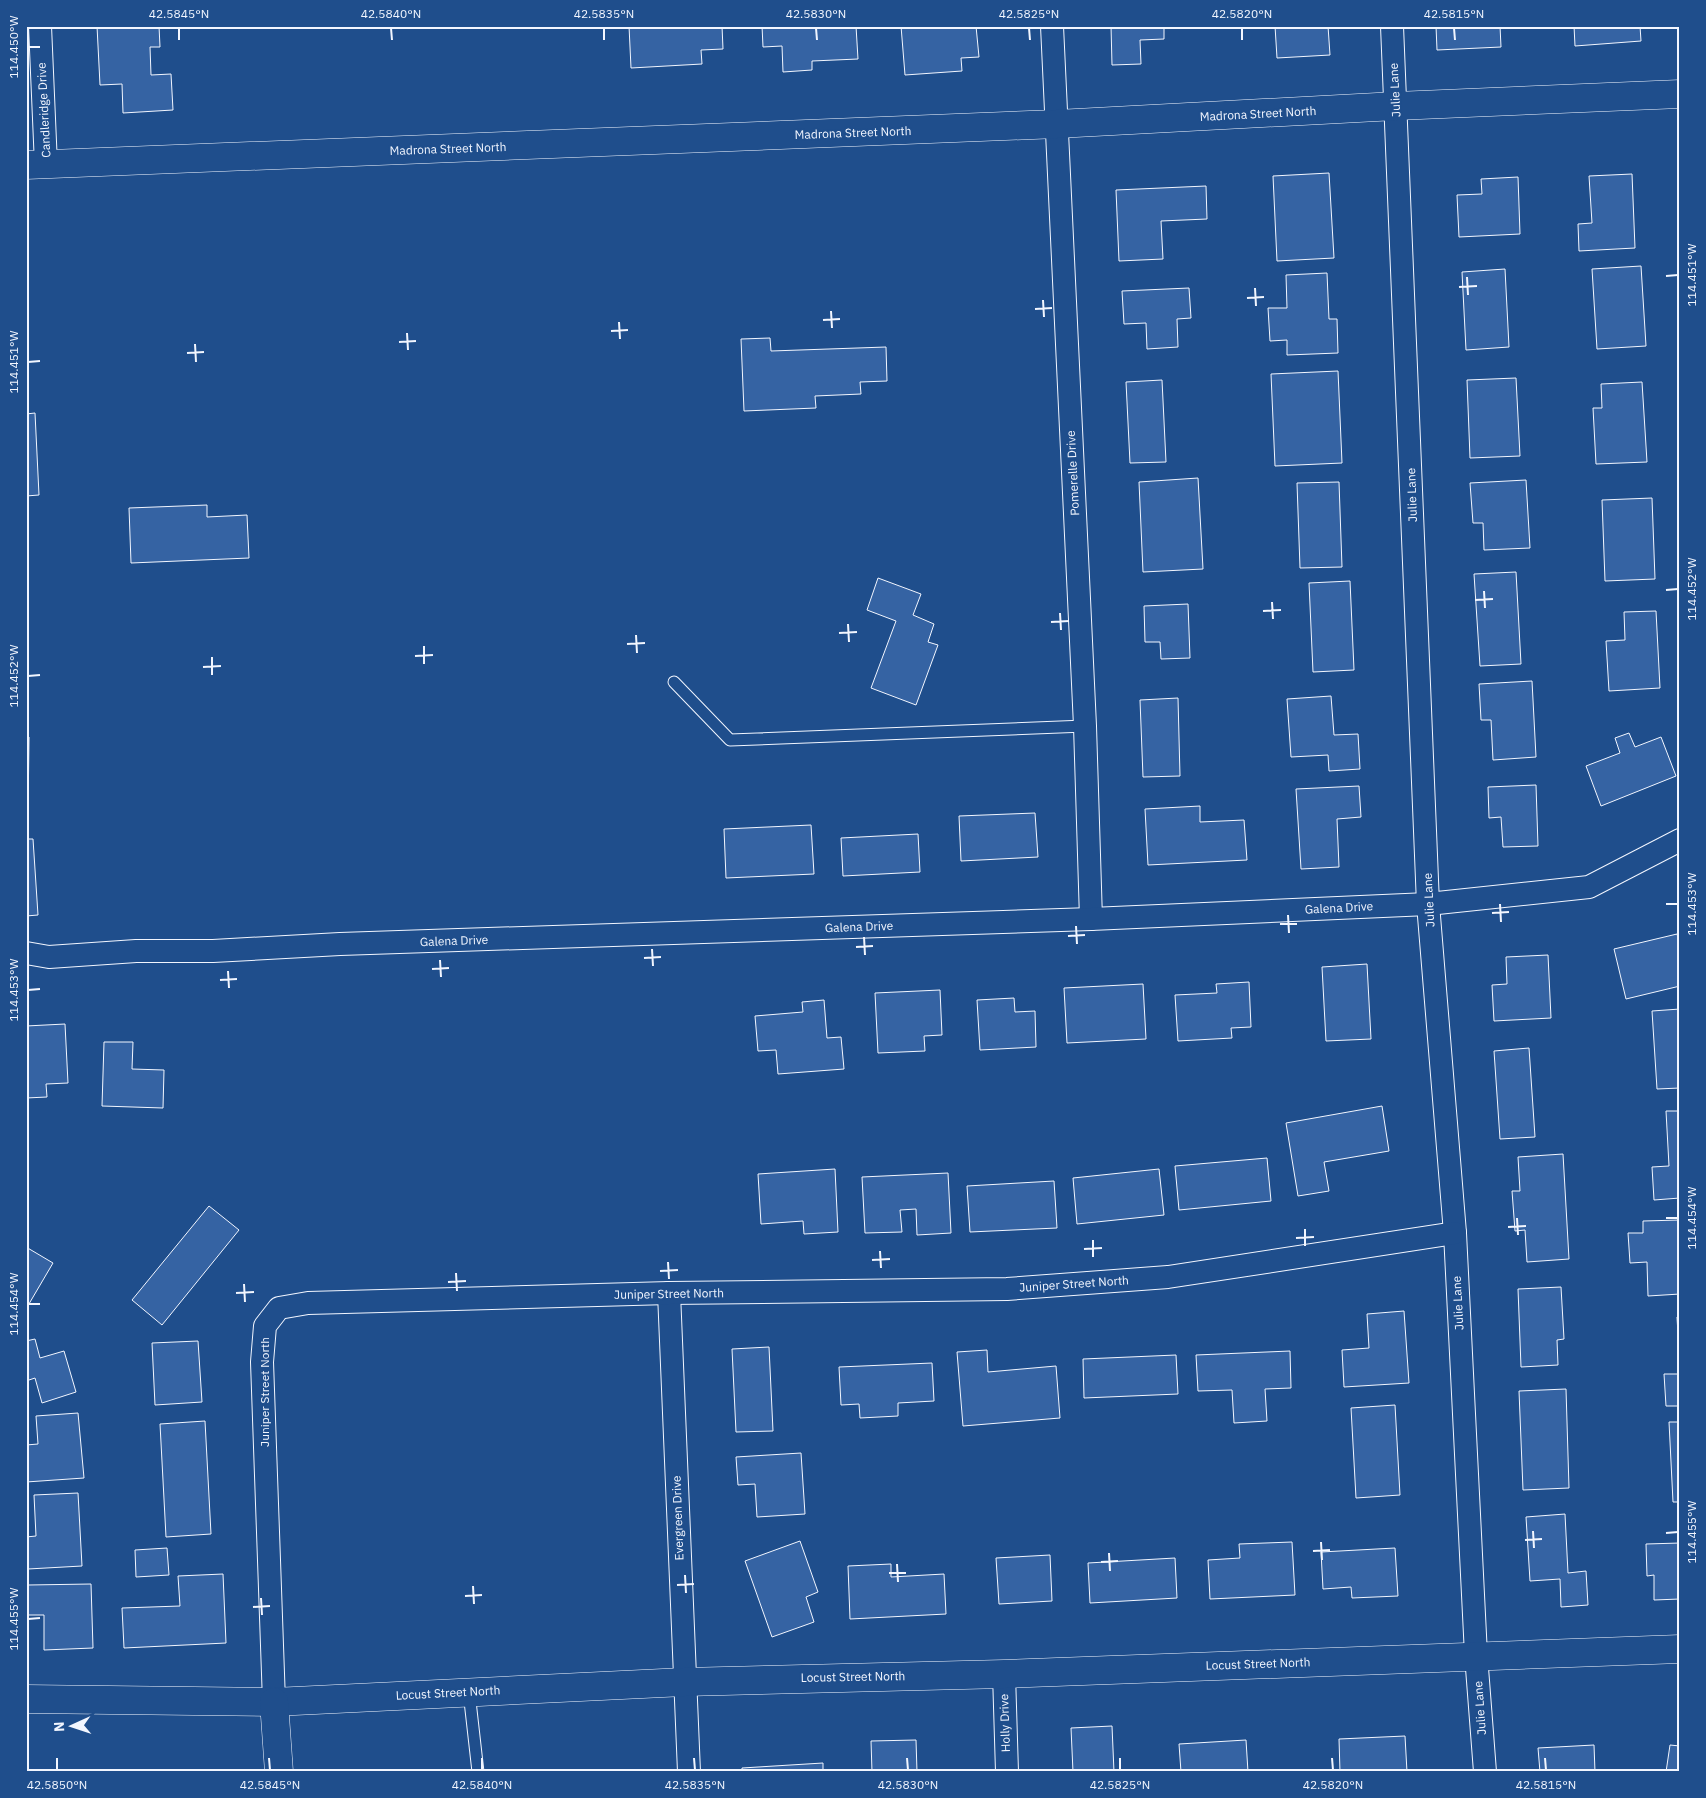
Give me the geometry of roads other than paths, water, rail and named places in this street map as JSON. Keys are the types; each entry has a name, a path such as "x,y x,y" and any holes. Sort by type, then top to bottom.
{"street":[{"name":"Candleridge Drive","path":"36,165 40,26"},
{"name":"Pomerelle Drive","path":"1052,26 1085,726 1091,919"},
{"name":"Julie Lane","path":"1392,26 1428,904 1455,1233 1476,1655 1485,1772"},
{"name":"Madrona Street North","path":"36,165 1057,124 1396,106 1680,94"},
{"name":"Galena Drive","path":"26,953 50,957 136,951 213,951 350,944 1091,919 1428,904 1589,887 1680,840"},
{"name":"Juniper Street North","path":"274,1702 262,1362 265,1326 279,1308 308,1303 669,1293 1007,1289 1168,1277 1455,1233"},
{"name":"Evergreen Drive","path":"669,1293 689,1772"},
{"name":"Locust Street North","path":"26,1698 274,1702 684,1682 1004,1674 1476,1655 1680,1649"},
{"name":"Holly Drive","path":"1004,1674 1007,1772"},
{"path":"274,1702 279,1772"}],"lane":[{"path":"674,682 730,740 1085,726"},
{"path":"469,1692 478,1772"}]}
